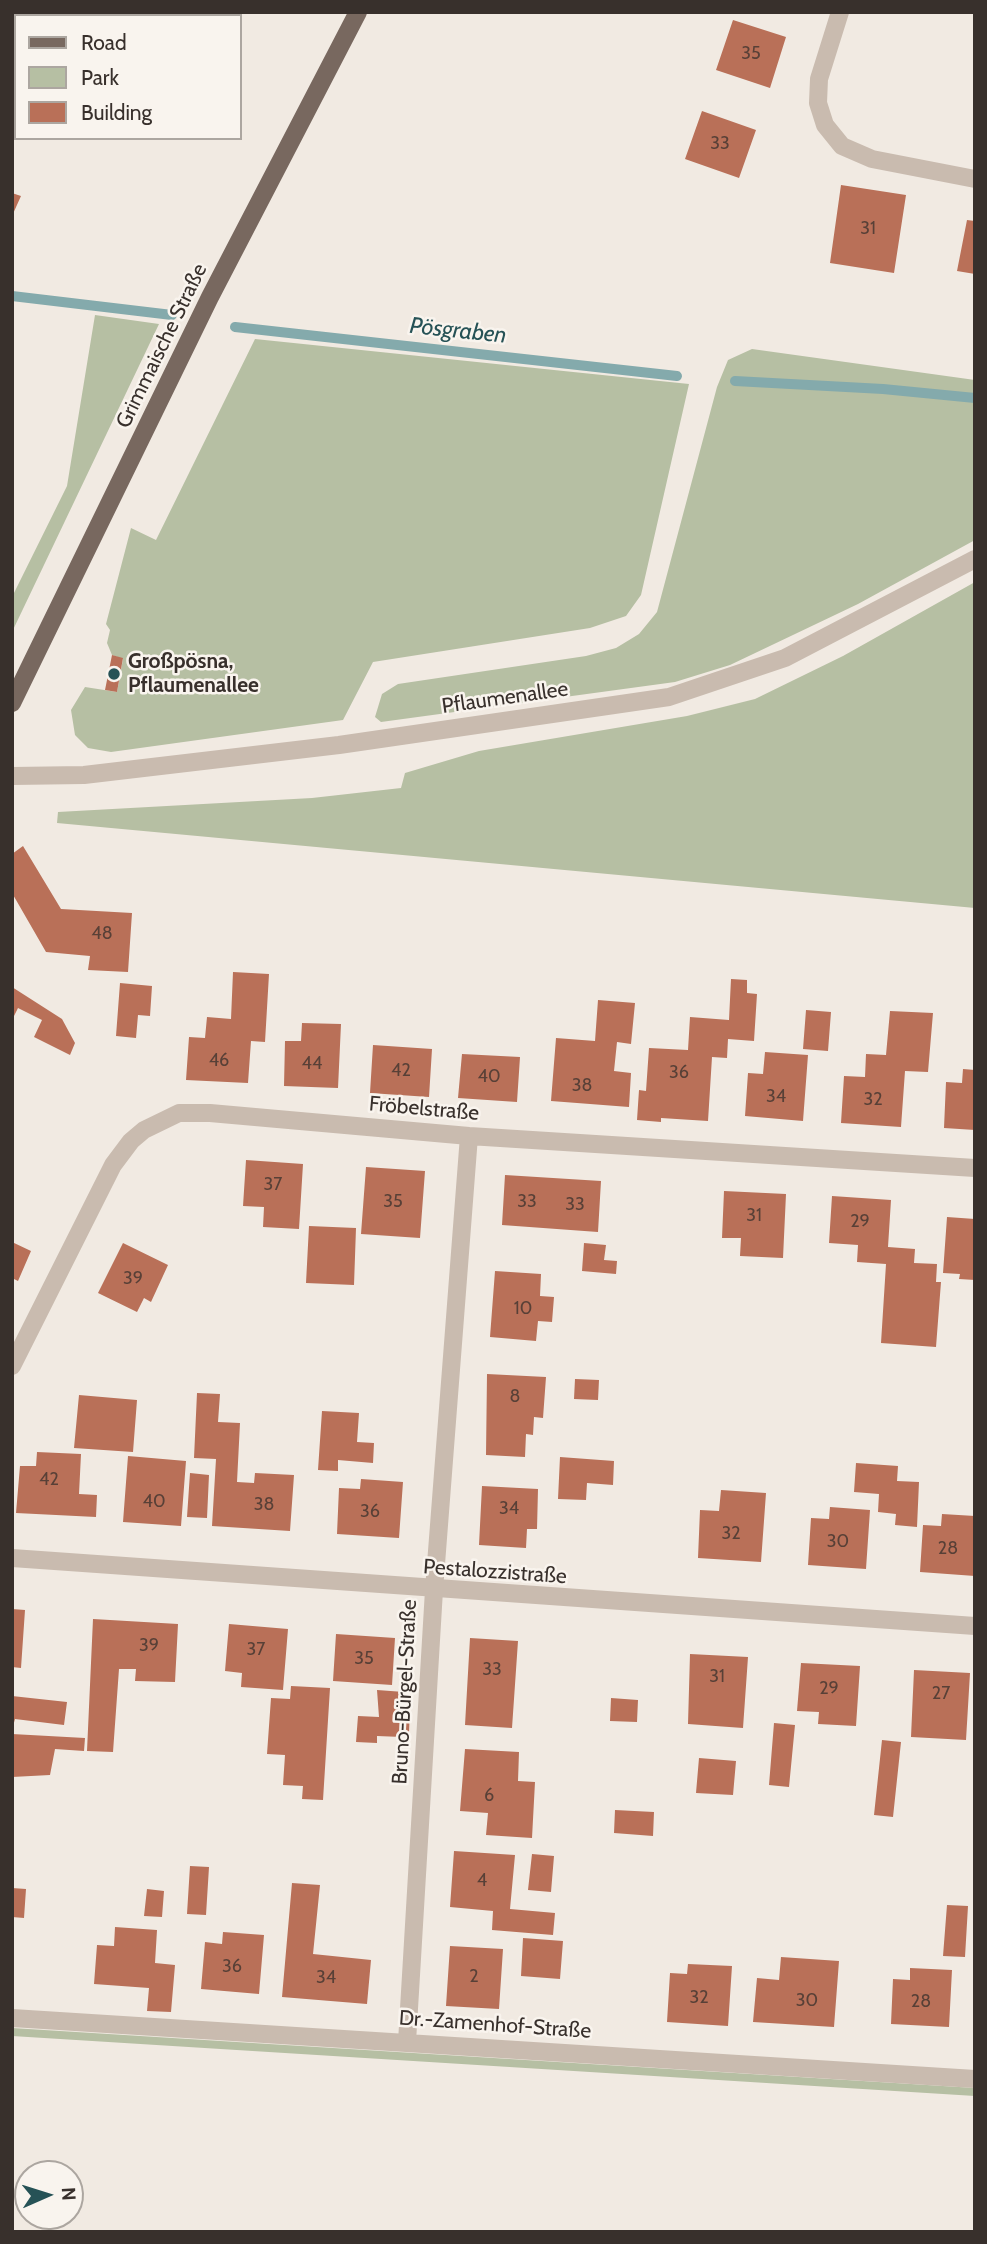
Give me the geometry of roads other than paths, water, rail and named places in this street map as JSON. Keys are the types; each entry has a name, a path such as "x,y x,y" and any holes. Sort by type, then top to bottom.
{"main road":[{"name":"Grimmaische Straße","path":"12,703 211,298 358,12"}],"street":[{"path":"840,12 819,79 818,103 825,125 842,146 872,159 975,179"},
{"name":"Pflaumenallee","path":"12,776 85,775 339,745 669,698 785,658 975,559"},
{"name":"Fröbelstraße","path":"12,1366 113,1165 131,1141 179,1113 210,1113 469,1136 975,1168"},
{"name":"Bruno-Bürgel-Straße","path":"407,2042 434,1590 469,1136"},
{"name":"Pestalozzistraße","path":"12,1558 434,1590 975,1626"},
{"name":"Dr.-Zamenhof-Straße","path":"12,2018 975,2079"}],"waterway":[{"name":"Pösgraben","path":"12,296 172,315"},
{"name":"Pösgraben","path":"235,327 677,376"},
{"name":"Pösgraben","path":"735,381 883,389 975,398"}],"place":[{"name":"Großpösna, Pflaumenallee","path":"114,674"}]}
